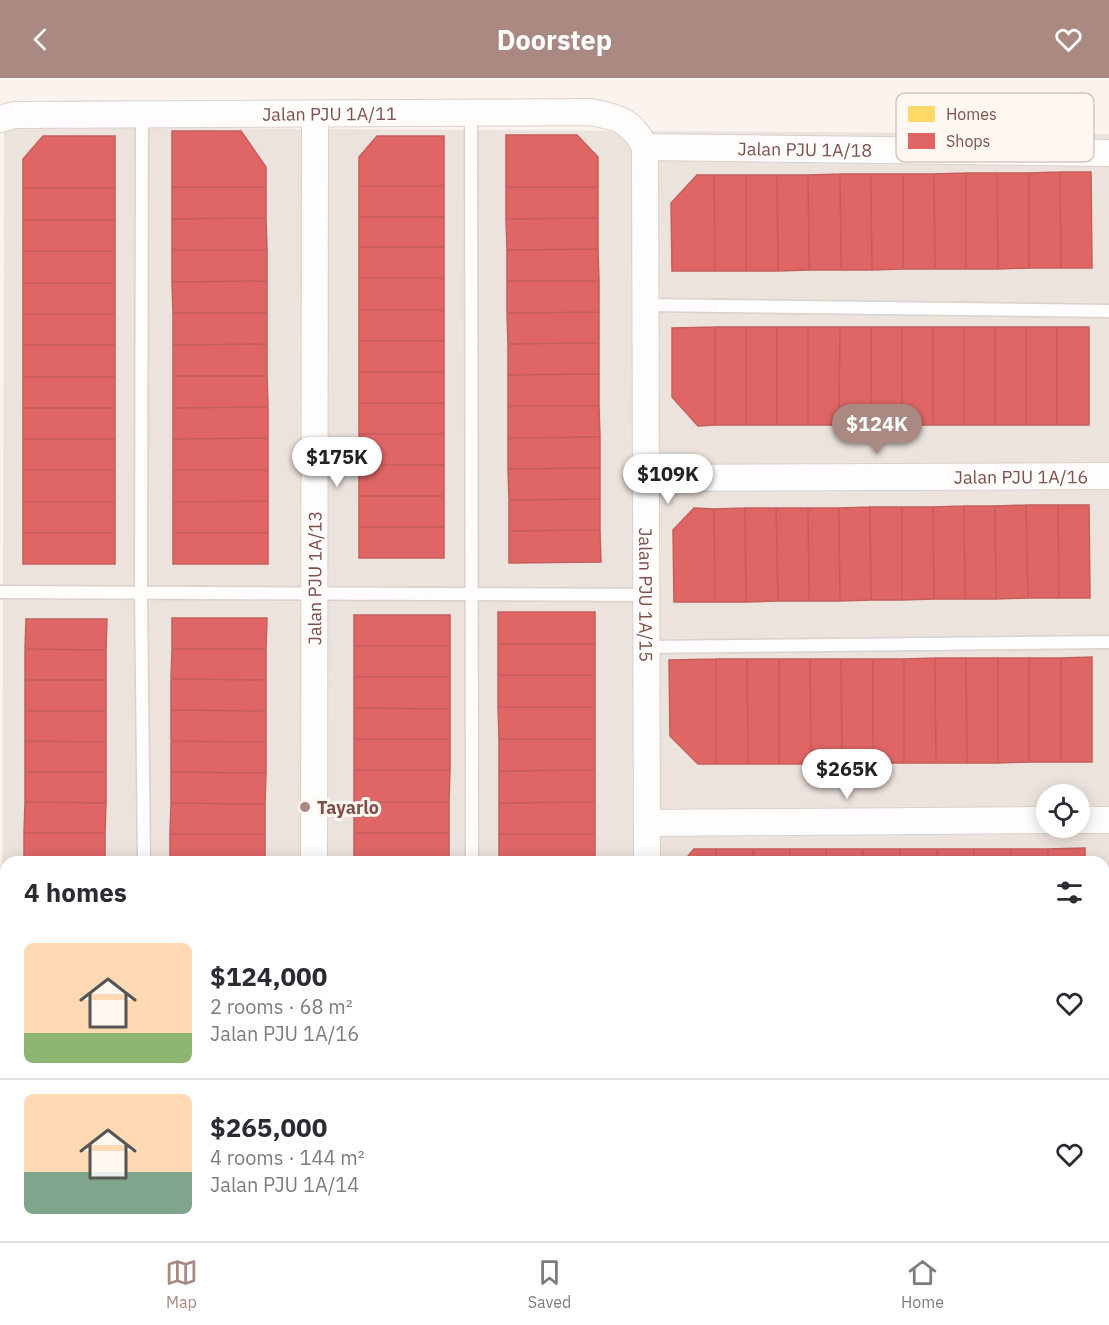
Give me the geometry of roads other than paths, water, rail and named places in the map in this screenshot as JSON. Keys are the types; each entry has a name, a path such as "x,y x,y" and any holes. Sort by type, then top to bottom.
{"street":[{"name":"Jalan PJU 1A/11","path":"0,120 14,115 590,112 620,119 636,130 645,147"},
{"name":"Jalan PJU 1A/13","path":"314,856 315,114"},
{"name":"Jalan PJU 1A/18","path":"645,147 896,150"},
{"name":"Jalan PJU 1A/15","path":"645,147 647,856"},
{"name":"Jalan PJU 1A/18","path":"1094,153 1109,153"},
{"name":"Jalan PJU 1A/16","path":"646,478 1109,476"},
{"path":"647,823 1036,820"},
{"path":"1090,820 1109,820"}],"lane":[{"path":"142,114 141,593 144,856"},
{"path":"471,114 472,856"},
{"path":"646,305 1109,311"},
{"path":"0,592 646,595"},
{"path":"646,647 1109,642"}],"place":[{"name":"Tayarlo","path":"305,807"}]}
